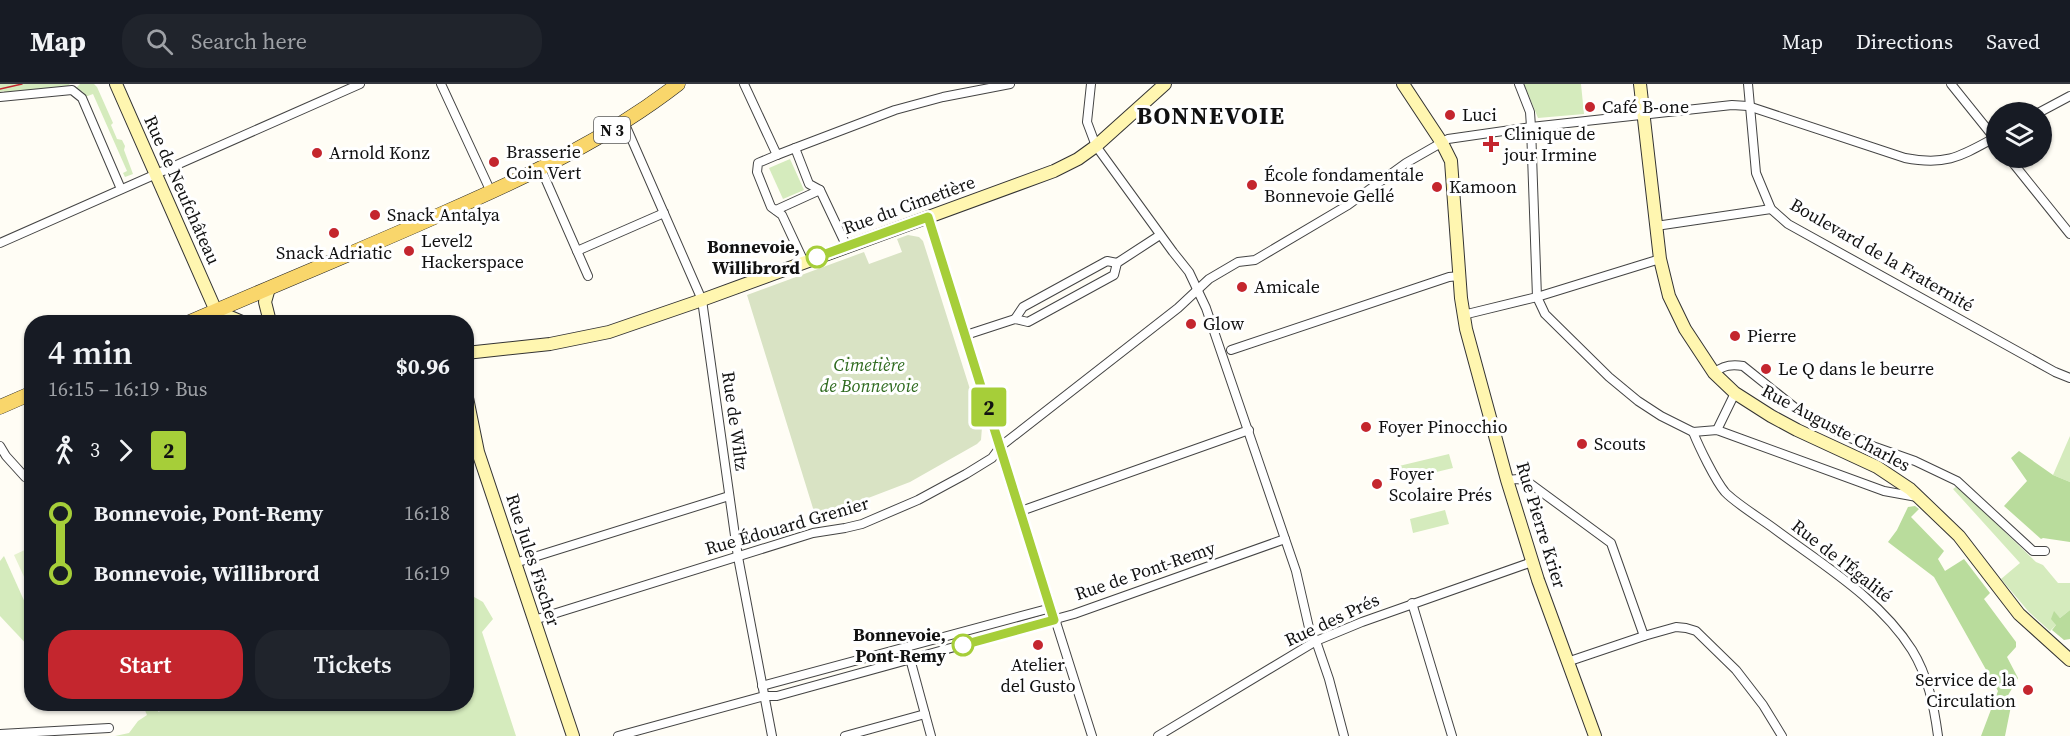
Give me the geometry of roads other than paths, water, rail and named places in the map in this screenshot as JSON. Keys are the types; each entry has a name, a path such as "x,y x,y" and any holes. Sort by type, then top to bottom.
{"main road":[{"name":"Rue de Neufchâteau","path":"116,84 216,311"},
{"name":"N 3","path":"207,315 541,169 581,149 678,84"},
{"name":"Rue du Cimetière","path":"474,352 516,349 587,337 702,300 1053,171 1078,159 1096,146 1165,84"},
{"name":"Rue Pierre Krier","path":"1403,84 1442,143 1451,161 1463,315 1507,480 1532,561 1595,736"},
{"name":"Rue Auguste Charles","path":"1640,84 1660,259 1670,296 1685,329 1714,373 1736,393 1797,430 1893,476 1920,498 1959,536 2019,614 2070,660"},
{"path":"268,315 265,302 269,288"},
{"path":"216,311 225,315"},
{"path":"0,406 24,396"},
{"name":"Rue Jules Fischer","path":"474,432 478,452 573,736"}],"street":[{"path":"0,243 360,84"},
{"path":"441,84 490,192"},
{"path":"744,84 777,155"},
{"path":"804,262 782,215 771,207 756,169 761,162 895,110 1010,84"},
{"path":"1091,84 1087,122 1096,146 1189,272 1199,290 1286,539 1310,632 1316,641 1329,679 1344,736"},
{"path":"1519,84 1530,112 1537,297 1545,314 1609,377 1638,401 1693,432 1717,430 1884,491 1920,498"},
{"name":"Boulevard de la Fraternité","path":"1748,84 1748,106 1753,128 1756,173 1771,209 1788,224 2055,372 2070,378"},
{"path":"1951,84 1986,127"},
{"path":"0,97 72,90 82,98 121,189"},
{"path":"2052,106 2070,96"},
{"name":"Rue Édouard Grenier","path":"534,620 813,533 845,528 871,520 918,500 992,458 1001,446 1199,290 1209,279 1238,261 1255,260 1348,205 1406,163 1457,136 1732,105 1748,106 1905,158 1925,162 1940,162 1957,158 1986,144"},
{"name":"Rue de Wiltz","path":"624,122 702,300 738,557 772,736"},
{"path":"795,148 810,184 820,190 847,247"},
{"path":"2017,168 2070,234"},
{"path":"541,169 588,276"},
{"path":"776,210 820,190"},
{"path":"1656,226 1771,209"},
{"path":"578,251 664,213"},
{"path":"928,217 1092,736"},
{"path":"966,335 1015,319 1028,322 1114,275 1117,263 1160,235"},
{"path":"1463,315 1537,297 1660,259"},
{"path":"1015,319 1023,307 1033,301 1107,261 1117,263"},
{"path":"1231,351 1449,277 1460,276"},
{"path":"1714,373 1720,368 1734,364 1743,366 1803,414 1847,437 1915,461 1957,481 2033,551 2045,551"},
{"path":"1717,430 1736,393"},
{"path":"1021,511 1249,430"},
{"name":"Rue de l'Égalité","path":"1693,432 1725,492 1851,586 1896,626 1913,651 1924,676 1934,706 1938,736"},
{"path":"0,446 24,475"},
{"path":"1507,480 1518,479 1527,482 1611,543 1644,636"},
{"path":"515,563 729,496"},
{"name":"Rue de Pont-Remy","path":"618,736 764,696 777,696 1054,620 1286,539"},
{"name":"Rue des Prés","path":"1158,736 1316,641 1412,603 1532,561"},
{"path":"1412,603 1452,736"},
{"path":"762,686 1051,608"},
{"path":"1567,662 1676,627 1696,632 1736,670 1763,705 1782,736"},
{"path":"908,648 931,736"},
{"path":"845,736 925,714"},
{"path":"0,734 109,728"}],"tram line":[{"path":"0,89 22,84"}],"place":[{"name":"Café B-one","path":"1590,107"},
{"name":"Luci","path":"1450,115"},
{"name":"Clinique de jour Irmine","path":"1491,144"},
{"name":"Arnold Konz","path":"317,153"},
{"name":"Brasserie Coin Vert","path":"494,162"},
{"name":"École fondamentale Bonnevoie Gellé","path":"1252,185"},
{"name":"Kamoon","path":"1437,187"},
{"name":"Snack Antalya","path":"375,215"},
{"name":"Snack Adriatic","path":"334,233"},
{"name":"Level2 Hackerspace","path":"409,251"},
{"name":"Bonnevoie, Willibrord","path":"817,257"},
{"name":"Amicale","path":"1242,287"},
{"name":"Glow","path":"1191,324"},
{"name":"Pierre","path":"1735,336"},
{"name":"Le Q dans le beurre","path":"1766,369"},
{"name":"Foyer Pinocchio","path":"1366,427"},
{"name":"Scouts","path":"1582,444"},
{"name":"Foyer Scolaire Prés","path":"1377,484"},
{"name":"Bonnevoie, Pont-Remy","path":"963,645"},
{"name":"Atelier del Gusto","path":"1038,645"},
{"name":"Service de la Circulation","path":"2028,690"}],"district":[{"name":"BONNEVOIE","path":"1211,116"}],"park label":[{"name":"Cimetière de Bonnevoie","path":"869,375"}]}
